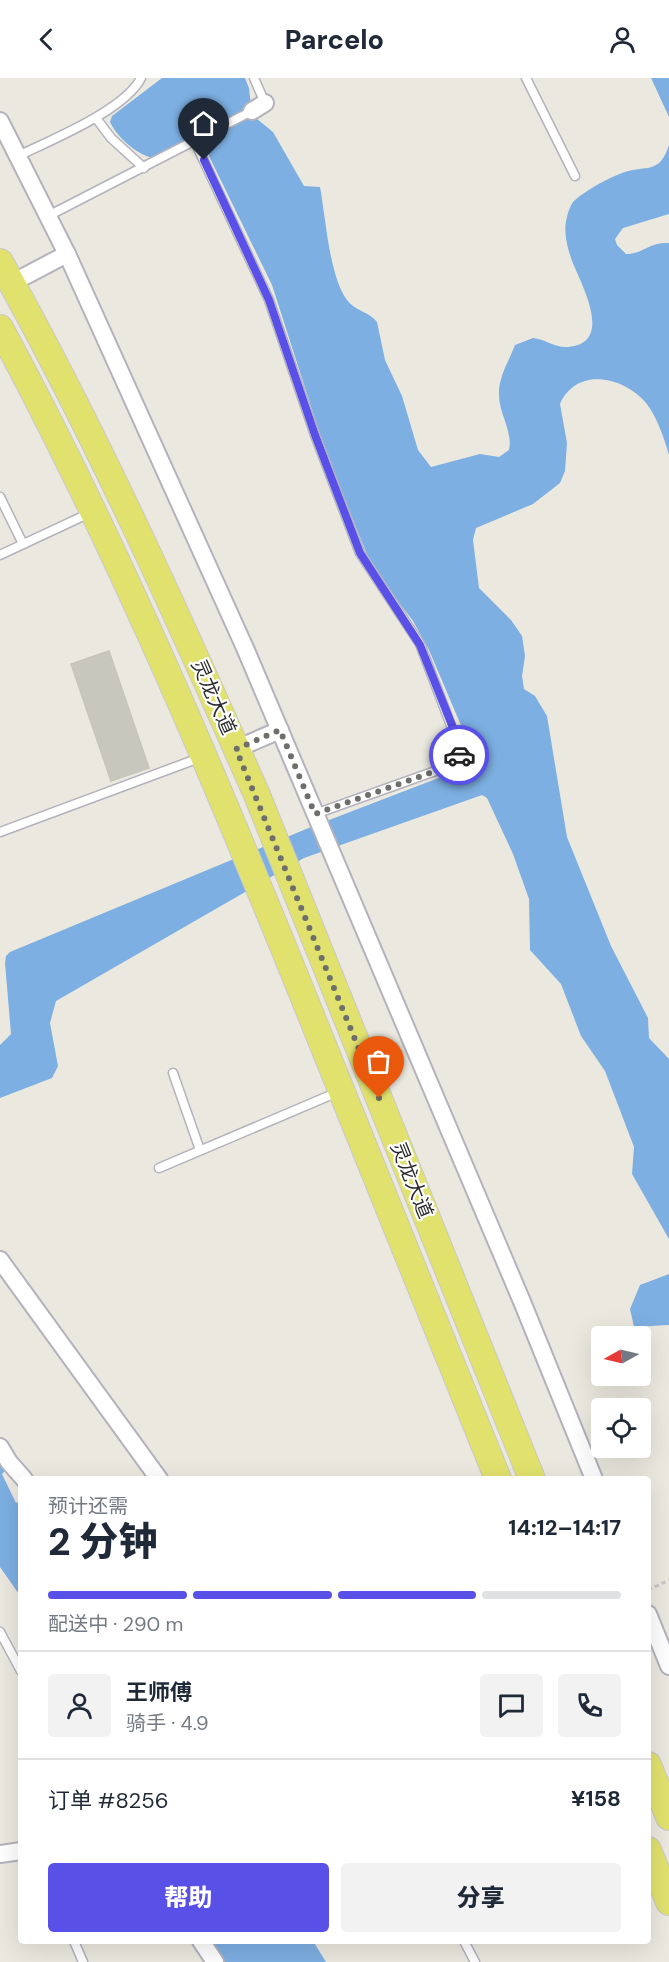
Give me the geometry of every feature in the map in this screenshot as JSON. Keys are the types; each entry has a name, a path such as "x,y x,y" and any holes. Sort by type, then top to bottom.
{"main road":[{"name":"灵龙大道","path":"6,272 62,376 123,499 236,749 531,1476"},
{"name":"灵龙大道","path":"0,328 93,512 205,756 497,1476"},
{"path":"651,1772 669,1817"},
{"path":"651,1857 669,1902"}],"street":[{"path":"0,121 67,254 245,648 463,1160 593,1476"},
{"path":"6,272 67,254"},
{"path":"236,749 280,730"},
{"path":"0,1260 157,1476"},
{"path":"0,1447 22,1476"},
{"path":"651,1621 669,1666"},
{"path":"0,1854 18,1851"},
{"path":"203,1944 215,1962"}],"lane":[{"path":"18,156 96,118 137,86 141,78"},
{"path":"48,216 207,136 258,107 254,78"},
{"path":"526,78 575,176"},
{"path":"96,118 111,138 144,168"},
{"path":"195,141 269,300 315,435 360,553 420,645 459,743 459,755 455,764 316,817"},
{"path":"0,497 23,544"},
{"path":"0,555 93,512"},
{"path":"0,832 205,756"},
{"path":"173,1073 200,1150"},
{"path":"159,1168 341,1091"},
{"path":"0,1632 18,1665"},
{"path":"75,1944 83,1962"},
{"path":"466,1944 475,1962"}],"path":[{"path":"651,1589 669,1581"}],"water":[{"path":"162,78 245,78 249,88 252,115 273,132 304,186 320,187 332,262 341,289 350,304 377,322 385,360 402,396 418,450 431,467 480,454 499,457 509,450 509,436 499,389 515,345 533,338 568,347 582,343 590,334 592,323 590,309 566,238 565,227 571,206 585,193 610,178 630,170 656,165 665,155 669,145 669,214 623,228 615,239 617,245 626,254 656,244 669,243 669,455 653,414 637,394 614,382 601,379 578,384 568,392 560,404 567,443 565,471 560,483 533,504 476,528 473,540 479,588 511,620 522,636 525,656 522,676 524,689 535,696 547,716 567,837 611,946 648,1018 649,1038 669,1059 669,1239 632,1174 634,1147 605,1071 581,1036 561,984 530,950 529,899 513,854 487,798 482,795 304,858 56,1001 50,1023 58,1066 52,1078 0,1098 0,1045 11,1034 5,963 6,956 10,952 311,827 467,767 471,762 471,749 429,650 413,621 372,567 325,450 272,285 209,156 211,138 207,131 153,158 128,144 117,134 110,122 112,116"},
{"path":"651,78 669,78 669,117"},
{"path":"669,1274 669,1325 634,1326 630,1309 640,1285"},
{"path":"0,1460 6,1470 2,1474 16,1503 18,1502 18,1593 0,1567"},
{"path":"208,1944 315,1944 326,1962 221,1962"}],"building":[{"path":"109,651 149,768 111,781 71,664"}],"way so far":[{"path":"379,1098 257,795 236,749 280,730 315,814 455,764 459,755"}],"route":[{"path":"204,160 260,277 315,435 360,553 369,571 413,630 459,743 459,755"}]}
